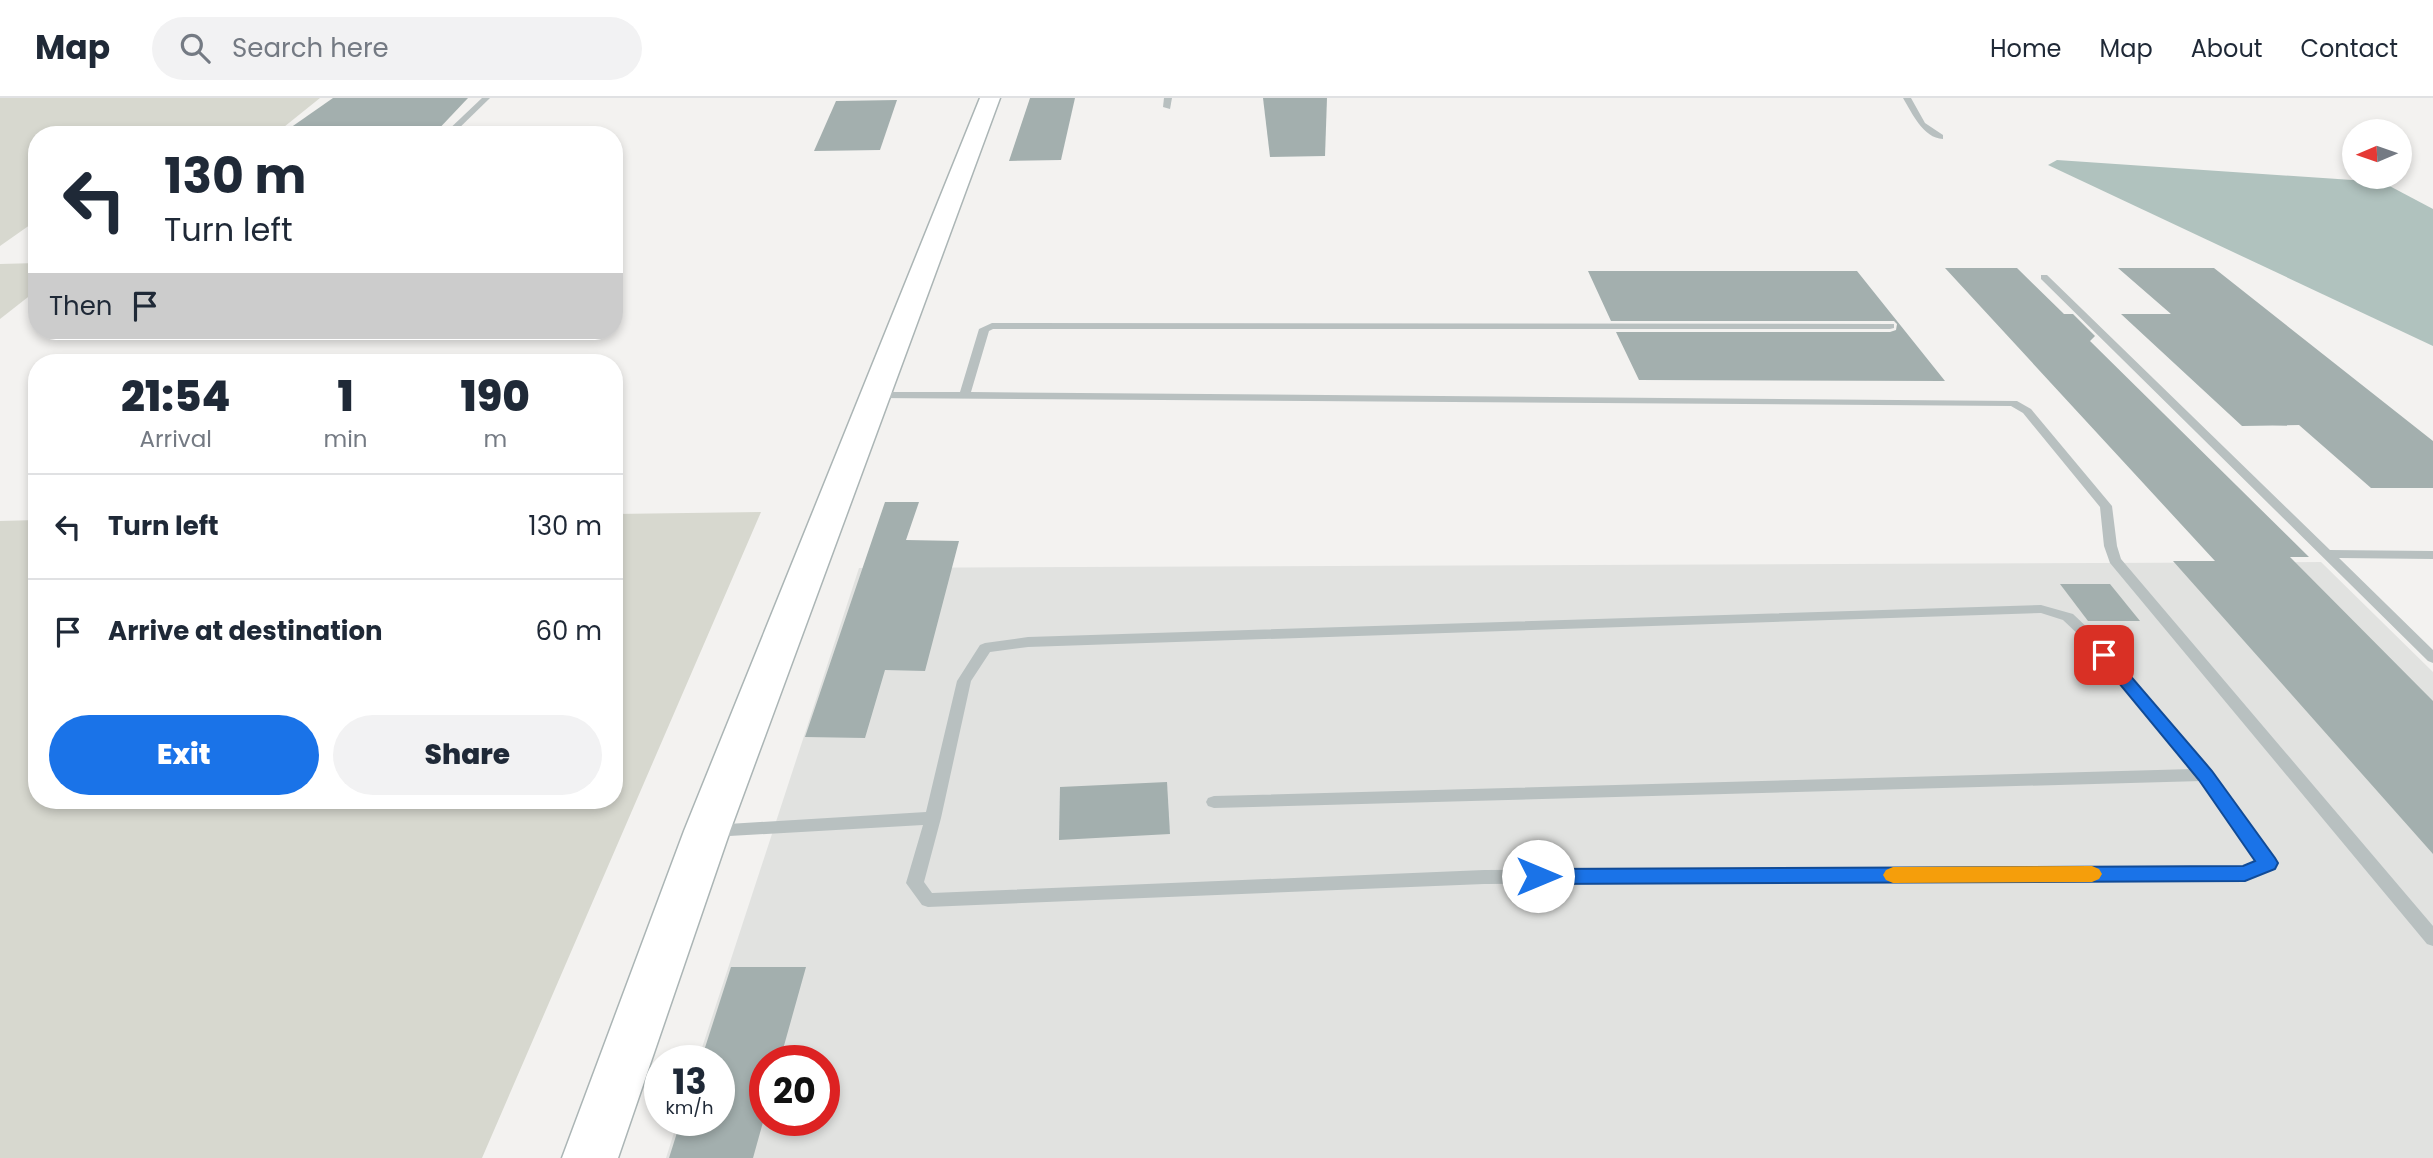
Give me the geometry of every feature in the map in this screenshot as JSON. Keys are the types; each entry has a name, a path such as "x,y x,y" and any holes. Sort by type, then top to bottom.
{"street":[{"path":"590,1158 707,831 990,98"}],"lane":[{"path":"456,126 486,98"},
{"path":"1907,98 1922,124 1940,137"},
{"path":"2044,277 2433,658"},
{"path":"965,395 984,329 992,326 1890,326"},
{"path":"876,395 2020,406 2106,506 2109,515 2107,536 2115,560 2433,939"},
{"path":"2327,554 2433,555"},
{"path":"2041,609 2068,617 2087,635 2206,775 2268,863 2245,873 1484,877 928,900 915,883 933,818 964,681 985,648 1042,642 2041,609"},
{"path":"1214,802 2206,775"},
{"path":"707,831 933,818"}],"shaded area":[{"path":"0,98 320,98 285,126 28,126 28,226 0,246"},
{"path":"2057,160 2342,179 2342,189 2395,189 2433,209 2433,346 2048,165"},
{"path":"28,263 28,297 0,319 0,264"},
{"path":"761,512 482,1158 0,1158 0,521 28,520 28,809 623,809 623,514"},
{"path":"2321,562 2433,672 2433,1158 666,1158 673,1136 735,1136 735,1045 703,1045 859,568"}],"building":[{"path":"333,98 468,98 442,126 293,126"},
{"path":"1030,98 1075,98 1061,160 1009,161"},
{"path":"1263,98 1327,98 1325,156 1270,157"},
{"path":"897,100 880,150 814,151 836,101"},
{"path":"1945,268 2017,268 2064,314 2073,314 2095,336 2090,341 2309,557 2290,557 2433,701 2433,854 2173,561 2215,561"},
{"path":"2118,268 2214,268 2433,441 2433,488 2371,488 2299,425 2242,426 2121,314 2171,314"},
{"path":"1588,271 1857,271 1945,381 1639,380 1616,332 1890,332 1896,330 1897,324 1894,321 1611,321"},
{"path":"885,502 919,502 906,540 959,541 925,671 885,670 865,738 805,737"},
{"path":"2060,584 2110,584 2140,621 2088,621"},
{"path":"1167,782 1170,834 1059,840 1060,787"},
{"path":"731,967 806,967 784,1045 749,1045 749,1136 759,1136 753,1158 669,1158 676,1136 735,1136 735,1045 706,1045"}],"slow traffic":[{"path":"1893,875 2092,874"}],"route":[{"path":"1538,876 2245,873 2268,863 2206,775 2104,655"}]}
